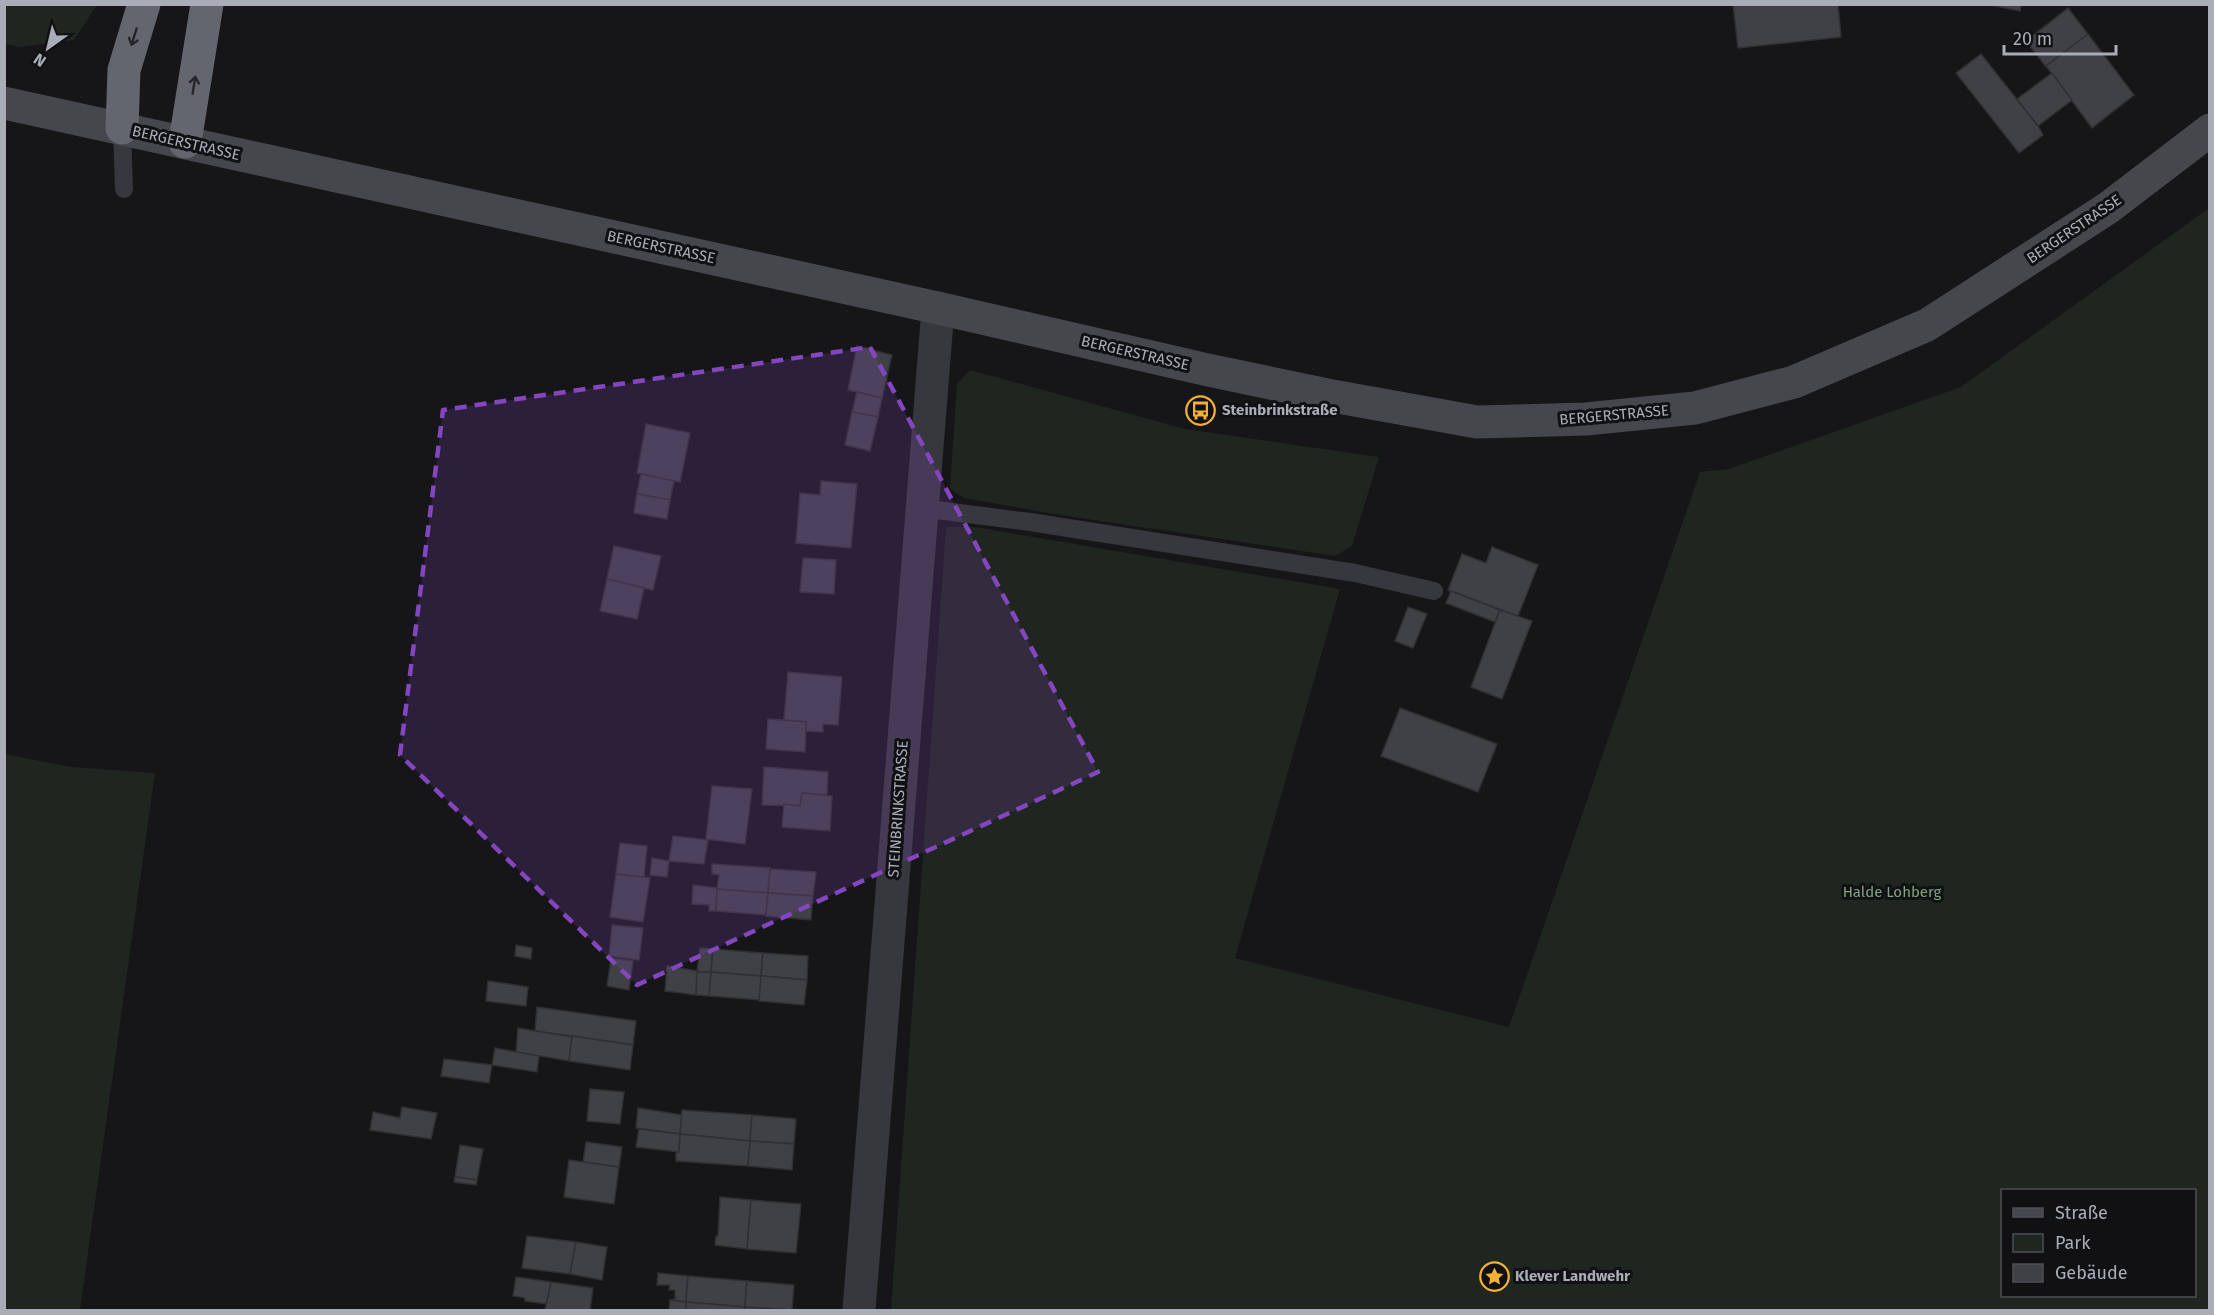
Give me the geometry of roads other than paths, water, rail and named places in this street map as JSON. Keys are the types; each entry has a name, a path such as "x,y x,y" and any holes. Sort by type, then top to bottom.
{"highway":[{"path":"122,128 124,70 144,4"},
{"path":"185,142 207,4"}],"main road":[{"name":"BERGERSTRASSE","path":"4,103 938,308 1208,370 1327,395 1477,422 1586,420 1695,408 1794,382 1927,325 2109,208 2210,130"}],"street":[{"name":"STEINBRINKSTRASSE","path":"859,1311 938,308"}],"lane":[{"path":"122,128 124,189"},
{"path":"921,508 1030,522 1355,573 1434,591"}],"place":[{"name":"Steinbrinkstraße","path":"1201,410"},
{"name":"Klever Landwehr","path":"1494,1276"}],"park label":[{"name":"Halde Lohberg","path":"1892,892"}]}
